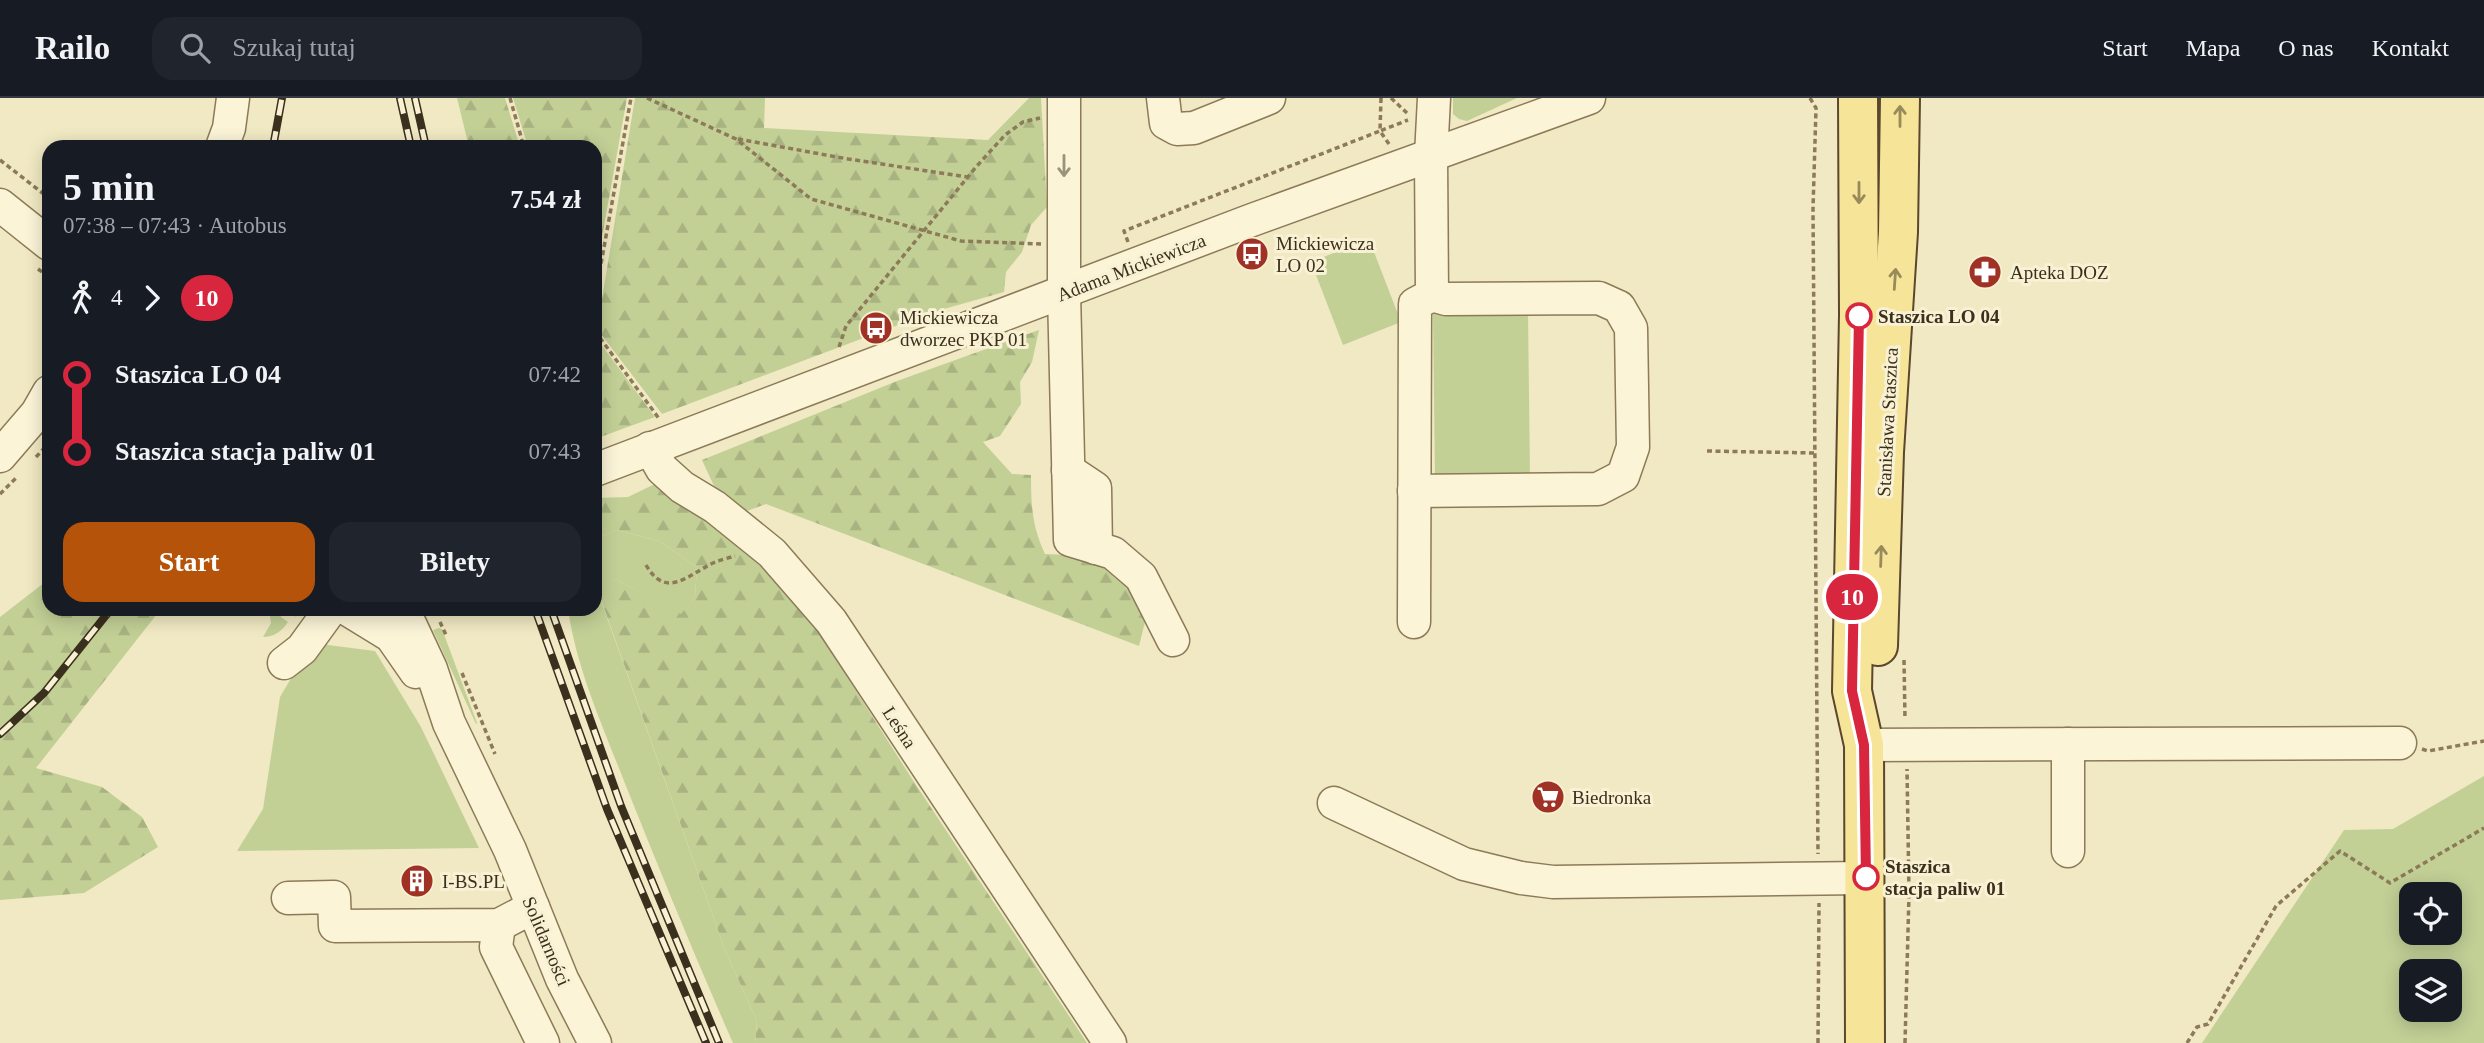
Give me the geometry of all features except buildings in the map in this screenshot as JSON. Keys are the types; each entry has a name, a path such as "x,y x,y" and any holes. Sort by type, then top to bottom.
{"main road":[{"name":"Stanisława Staszica","path":"1864,745 1877,692 1884,452 1898,232 1900,98"},
{"name":"Stanisława Staszica","path":"1855,107 1859,315 1852,691 1864,745 1865,1043"}],"street":[{"path":"225,140 233,98"},
{"path":"1163,98 1166,123 1177,129 1194,128 1269,98"},
{"name":"Adama Mickiewicza","path":"602,466 656,435 1064,293 1252,220 1590,98"},
{"path":"1054,108 1064,293 1070,540 1113,553 1141,578 1173,640"},
{"path":"1423,108 1431,156 1432,295"},
{"path":"0,186 42,217"},
{"path":"0,205 42,238"},
{"path":"1414,491 1598,489 1623,476 1633,447 1630,328 1619,307 1599,298 1446,299 1432,295 1415,304 1414,491 1414,622"},
{"path":"0,456 42,407"},
{"name":"Leśna","path":"656,435 662,469 682,487 715,507 772,553 831,621 1110,1043"},
{"path":"296,616 288,638 284,663 302,649 326,616"},
{"name":"Solidarności","path":"358,616 391,636 449,723"},
{"name":"Solidarności","path":"406,616 431,669 449,723 510,850 562,979 595,1043"},
{"path":"1864,745 2400,743"},
{"path":"2068,744 2068,851"},
{"path":"1334,803 1464,864 1521,878 1553,882 1866,877"},
{"path":"288,898 334,897 335,926 499,925 517,918 533,907"},
{"path":"499,925 496,947 543,1043"}],"path":[{"path":"510,98 522,140"},
{"path":"602,258 631,98"},
{"path":"647,98 736,139 811,199 961,241 1053,245"},
{"path":"1380,131 1381,98"},
{"path":"1810,98 1816,108 1813,209 1818,1043"},
{"path":"839,347 846,326 1005,135 1023,122 1054,108"},
{"path":"1130,248 1124,231 1380,131 1423,108"},
{"path":"736,139 968,177"},
{"path":"0,160 42,193"},
{"path":"602,343 656,435"},
{"path":"1707,451 1815,453"},
{"path":"646,565 653,577 665,583 686,580 714,563 737,556 755,539"},
{"path":"1904,679 1909,894 1905,1043"},
{"path":"2400,743 2428,751 2484,741"},
{"path":"2187,1043 2197,1027 2208,1024 2276,906 2340,850 2390,883 2484,828"}],"green space":[{"path":"457,98 505,98 518,140 467,140"},
{"path":"513,98 627,98 602,237 602,140 526,140"},
{"path":"635,98 765,98 764,128 988,140 1029,98 1041,98 1047,207 1031,225 1022,252 1006,272 1004,292 930,313 662,414 602,336 602,299"},
{"path":"1453,98 1517,98 1467,121 1453,114"},
{"path":"1369,239 1401,322 1343,345 1311,262"},
{"path":"1528,312 1530,479 1435,481 1433,313"},
{"path":"1039,330 1032,362 1020,382 1021,404 1000,436 983,442 1012,474 1031,475 1033,515 1045,554 1094,556 1115,578 1141,595 1148,610 1139,646 766,504 747,511 714,486 702,460 897,381"},
{"path":"602,345 655,417 602,436"},
{"path":"659,482 746,546 795,595 914,782 1087,1043 755,1043 757,1021 725,950 602,602 602,591 615,579 681,614 695,597 697,567 659,541 617,530 602,536 602,498 628,497"},
{"path":"617,530 659,541 697,567 695,597 681,615 615,579 602,592 602,536"},
{"path":"42,584 42,616 155,616 36,768 102,787 142,817 158,847 84,893 0,900 0,617"},
{"path":"602,603 725,950 757,1021 755,1043 733,1043 599,718 569,616 602,616"},
{"path":"270,616 281,616 288,622 277,633 263,637 271,623"},
{"path":"442,629 476,724 433,630"},
{"path":"315,638 328,645 375,651 421,727 479,848 237,851 263,809 280,697"},
{"path":"2484,776 2484,1043 2202,1043 2344,830 2393,829"}],"railway":[{"path":"274,140 282,98"},
{"path":"400,98 409,140"},
{"path":"415,98 424,140"},
{"path":"0,734 44,693 105,616"},
{"path":"538,616 607,809 706,1043"},
{"path":"553,616 621,806 719,1043"}],"bus line":[{"name":"10","path":"1859,316 1852,691 1864,745 1866,877"}],"place":[{"name":"Mickiewicza LO 02","path":"1252,254"},
{"name":"Apteka DOZ","path":"1985,272"},
{"name":"Staszica LO 04","path":"1859,316"},
{"name":"Mickiewicza dworzec PKP 01","path":"876,328"},
{"name":"Biedronka","path":"1548,797"},
{"name":"Staszica stacja paliw 01","path":"1866,877"},
{"name":"I-BS.PL","path":"417,881"}]}
